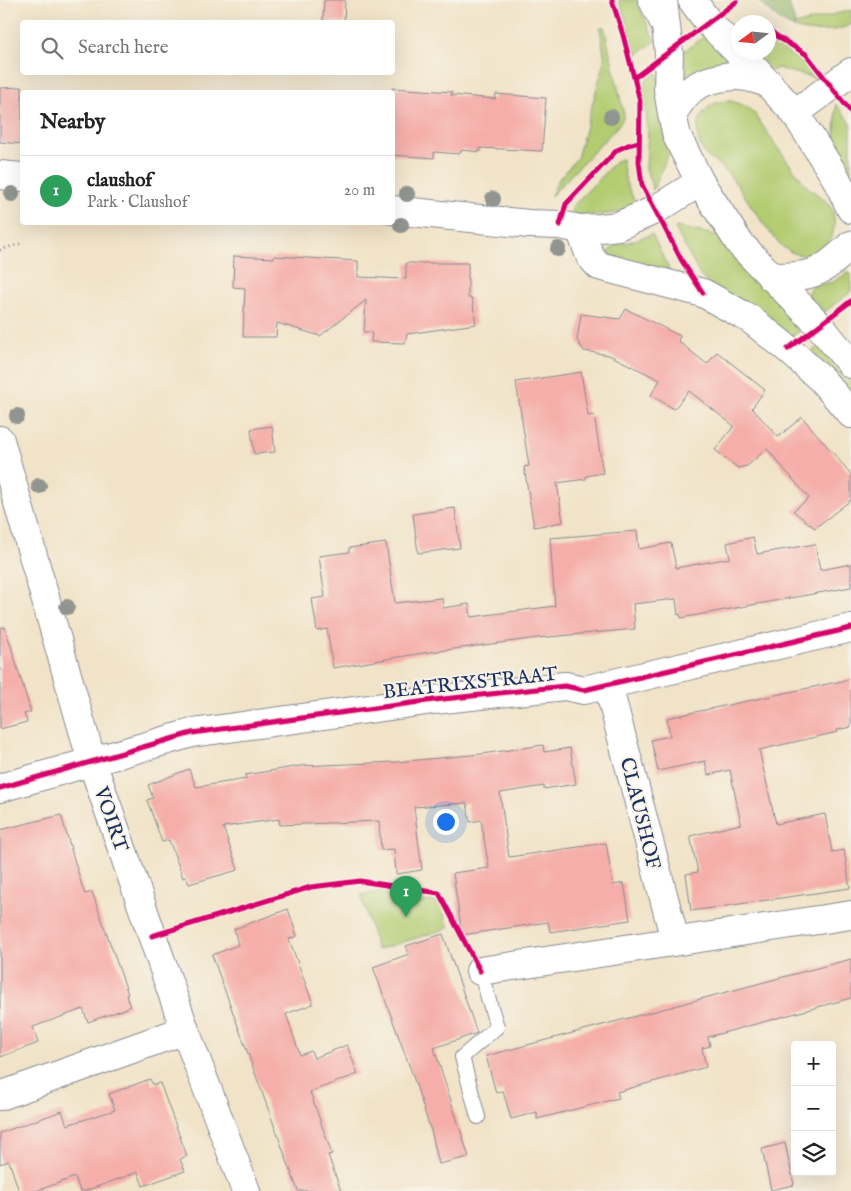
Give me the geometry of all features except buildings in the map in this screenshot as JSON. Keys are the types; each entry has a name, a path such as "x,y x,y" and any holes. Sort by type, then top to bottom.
{"street":[{"path":"663,0 666,41 669,53 668,89 672,114 677,136 700,182 740,244 819,325 851,364"},
{"path":"692,0 709,23 731,44"},
{"path":"747,60 795,113 836,178 851,209"},
{"path":"795,113 851,72"},
{"path":"672,114 684,97 695,87 708,82 745,76 769,83"},
{"path":"0,176 20,177"},
{"path":"395,210 529,224 560,225 580,230 618,226 655,210 700,182"},
{"path":"580,230 590,256 599,266 703,293 750,319 788,349 822,380 851,414"},
{"path":"771,277 794,277 815,273 828,266 851,244"},
{"name":"VOIRT","path":"0,440 4,470 92,762 185,1030 246,1191"},
{"name":"BEATRIXSTRAAT","path":"0,788 192,733 434,700 565,686 584,690 851,628"},
{"name":"CLAUSHOF","path":"608,685 674,940"},
{"path":"480,971 674,940 851,915"},
{"path":"0,1096 185,1030"}],"lane":[{"path":"645,0 666,41"},
{"path":"478,1117 462,1057 497,1027 480,971"}],"path":[{"path":"0,250 23,243"}],"green space":[{"path":"619,0 636,0 655,41 637,55"},
{"path":"757,0 788,0 795,23 794,28 782,22"},
{"path":"851,10 851,25 830,31 815,32 794,28 795,25"},
{"path":"604,26 624,115 614,130 551,196 558,180 577,158 605,60 600,28"},
{"path":"708,34 731,55 731,60 733,60 730,67 686,81 676,77 677,56"},
{"path":"776,44 806,66 818,79 777,68 772,71 761,60 776,60"},
{"path":"657,72 673,152 668,155 653,190 646,168 648,131 643,88 645,81"},
{"path":"731,101 746,106 755,114 779,150 806,185 826,201 831,208 834,229 824,247 816,252 807,255 797,254 781,245 725,170 708,157 701,148 697,131 704,111 714,104"},
{"path":"836,104 851,123 851,185 831,149 835,146"},
{"path":"622,159 626,183 637,206 606,214 574,214 572,207 616,161"},
{"path":"675,228 715,235 720,231 807,326 792,336 707,283 700,275"},
{"path":"652,234 672,276 608,256 608,252 615,245"},
{"path":"848,273 851,274 851,292 823,313 807,297 810,287 833,282"},
{"path":"822,344 825,344 851,378 851,399 808,354"},
{"path":"390,891 406,905 431,901 441,905 449,928 377,950 361,895"}],"cycle path":[{"path":"612,0 640,101 639,162 642,185 682,261 703,293"},
{"path":"634,78 736,2"},
{"path":"776,35 806,54 851,112"},
{"path":"560,225 566,204 617,150 639,142"},
{"path":"788,349 851,301"},
{"path":"0,788 192,733 434,700 565,686 584,690 851,628"},
{"path":"152,936 311,887 360,881 439,893 480,971"}],"place":[{"name":"claushof","path":"406,917"}]}
